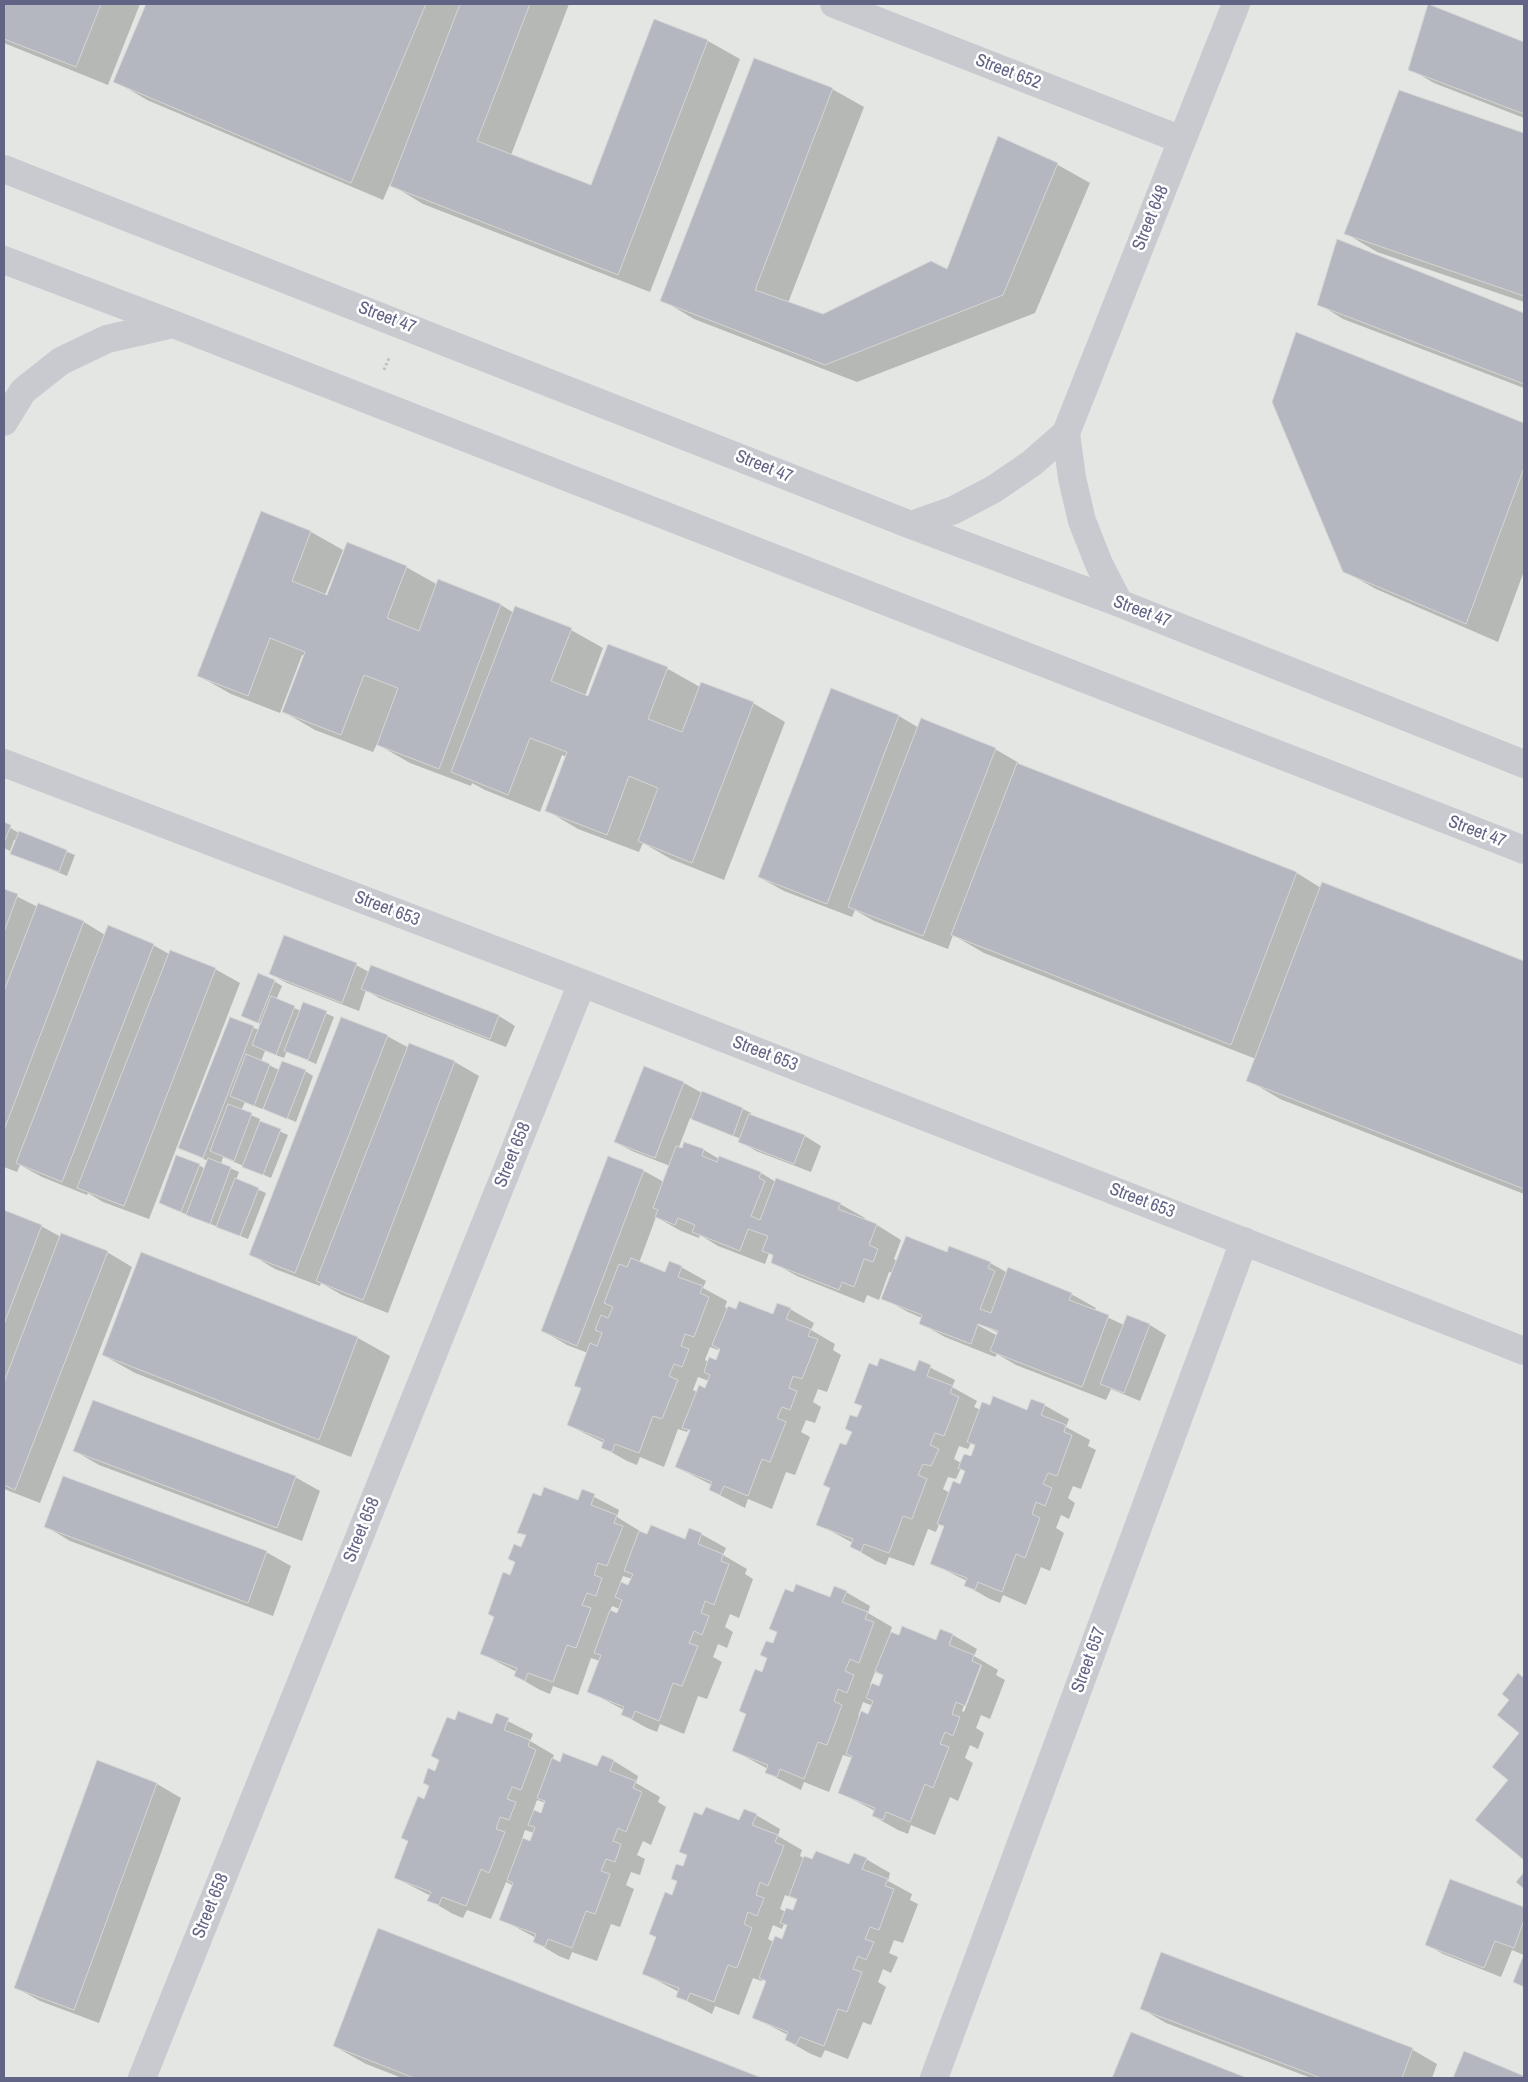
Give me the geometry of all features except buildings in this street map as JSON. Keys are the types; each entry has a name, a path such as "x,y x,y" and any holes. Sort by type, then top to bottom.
{"street":[{"name":"Street 652","path":"834,4 1182,140"},
{"name":"Street 648","path":"911,525 954,510 994,489 1032,463 1066,433 1236,4"},
{"name":"Street 47","path":"4,169 911,525 1120,604 1524,764"},
{"name":"Street 47","path":"4,260 372,401 1524,850"},
{"path":"4,422 23,391 60,361 107,339 173,324"},
{"name":"Street 648","path":"1066,433 1072,478 1082,521 1099,564 1120,604"},
{"name":"Street 653","path":"4,763 582,983 1524,1350"},
{"name":"Street 658","path":"142,2078 582,983"},
{"name":"Street 657","path":"934,2078 1244,1241"}],"path":[{"path":"372,401 389,358 398,362"}],"shaded area":[{"path":"4,4 1524,4 1524,2078 4,2078"}]}
